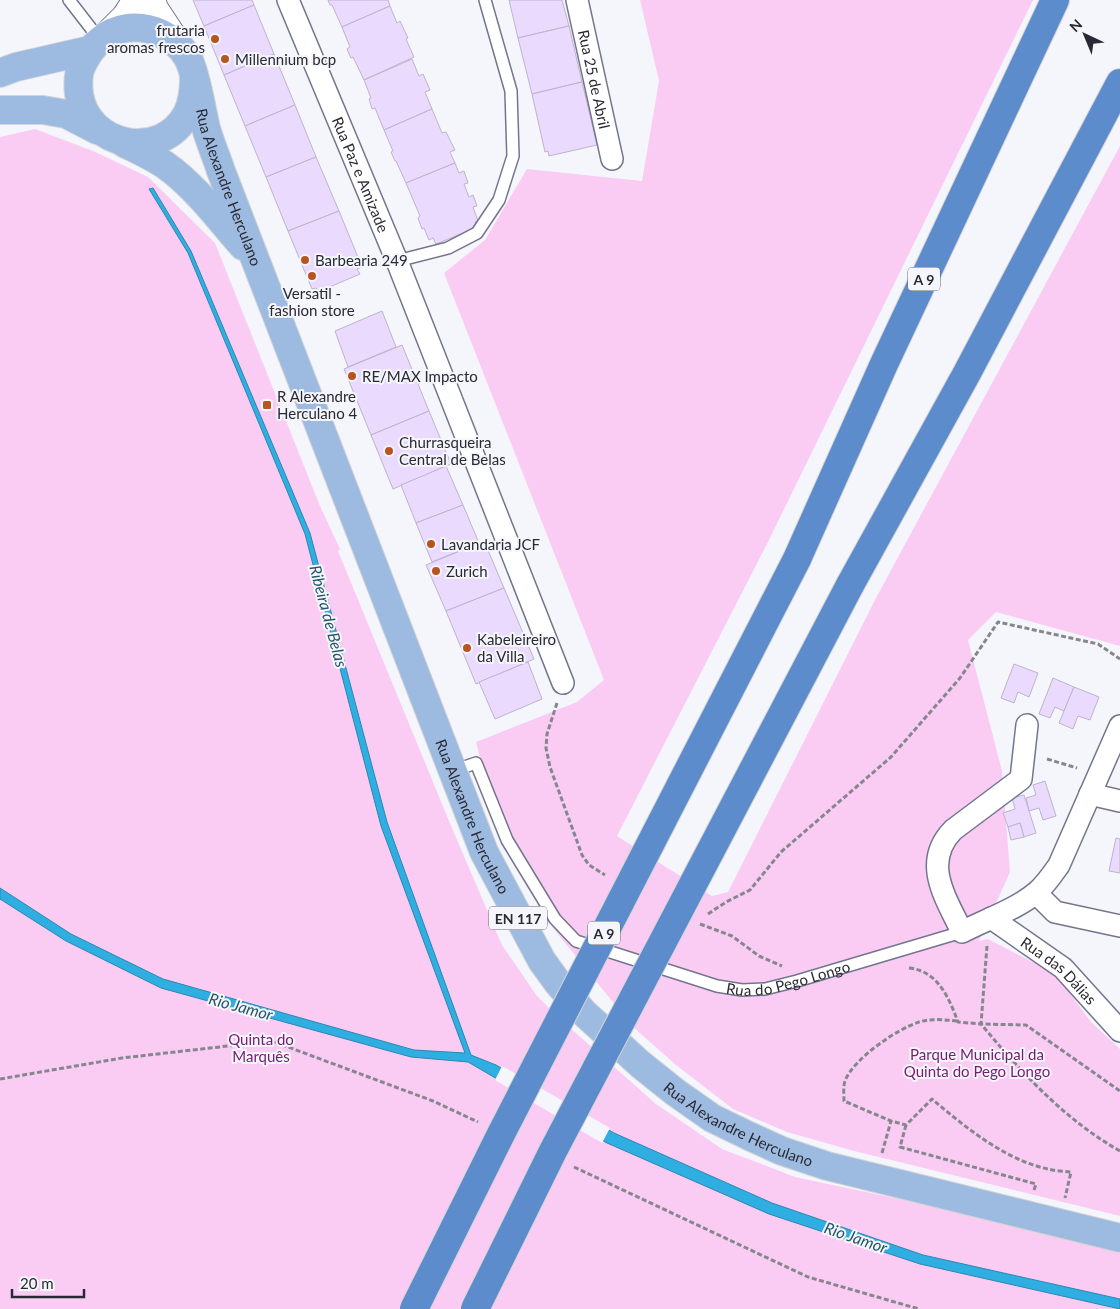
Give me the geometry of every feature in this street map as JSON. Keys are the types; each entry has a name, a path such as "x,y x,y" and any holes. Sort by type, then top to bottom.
{"highway":[{"name":"A 9","path":"414,1309 502,1132 797,559 884,364 1055,0"},
{"path":"475,1309 553,1152 850,585 967,373 1120,83"}],"main road":[{"path":"111,137 90,120 81,104 78,85 81,67 100,41 126,17 136,0"},
{"path":"151,0 176,44"},
{"name":"Rua Alexandre Herculano","path":"0,73 16,66 100,41 127,28 145,28 162,33 176,44 188,59 206,128 221,171 484,852 542,961 583,1012 640,1064 688,1102 712,1118 782,1151 827,1166 1120,1238"},
{"name":"Rua Alexandre Herculano","path":"111,137 139,144 158,140 174,130 186,114 193,97 194,77"},
{"path":"0,110 43,110 66,114 152,156 191,187 256,260"}],"street":[{"name":"Rua Paz e Amizade","path":"288,0 397,261 563,683"},
{"name":"Rua 25 de Abril","path":"577,0 612,159"},
{"path":"962,932 938,880 937,864 940,848 945,838 953,830 1020,779 1027,725"},
{"name":"Rua do Pego Longo","path":"962,932 1036,893 1049,880 1059,865 1120,726"},
{"path":"1090,794 1120,800"},
{"path":"1036,893 1055,912 1120,926"},
{"name":"Rua das Dálias","path":"991,918 1063,968 1120,1031"},
{"path":"1090,998 1120,1009"}],"lane":[{"path":"69,0 100,41"},
{"path":"397,261 448,248 477,233 502,191 513,156 511,91 485,0"},
{"name":"Rua do Pego Longo","path":"453,772 476,763 508,840 555,919 576,941 717,986 742,990 764,989 962,932"}],"path":[{"path":"797,981 790,971 778,963 759,956 732,936 695,922 726,902 750,890 781,852 891,757 960,678 998,622 1098,644 1120,659"},
{"path":"563,683 547,734 546,748 550,767 582,856 589,865 609,877"},
{"path":"1024,753 1099,774"},
{"path":"991,918 981,1024 1015,1065 1062,1110 1101,1140 1120,1151"},
{"path":"902,968 912,968 939,983 948,997 958,1022"},
{"path":"906,1125 891,1121 844,1101 845,1082 854,1068 870,1052 903,1028 921,1021 939,1019 981,1024 1026,1025 1120,1091"},
{"path":"1034,1191 1036,1184 900,1147 906,1125 932,1099 959,1122 1024,1162 1048,1169 1071,1172 1065,1198"},
{"path":"882,1154 891,1121"}],"green space":[{"name":"Parque Municipal da Quinta do Pego Longo","path":"640,0 1033,0 767,544 617,836 712,896 728,892 876,598 1120,146 1120,646 996,612 968,640 1002,771 1010,872 979,941 988,939 1056,974 1091,1022 1120,1049 1120,1216 854,1151 787,1132 733,1109 676,1065 633,1027 553,928 499,834 476,742 577,702 604,680 444,273 485,240 527,169 642,181 659,81"},
{"name":"Quinta do Marquês","path":"35,129 93,151 148,177 215,243 320,506 340,549 338,551 502,945 537,996 560,1019 656,1104 722,1149 795,1177 1120,1246 1120,1309 0,1309 0,137"}],"water":[{"path":"153,188 191,251 310,533 387,822 471,1055 496,1065 614,1133 772,1203 923,1255 1120,1299 1120,1309 920,1264 769,1214 607,1143 468,1062 411,1057 161,988 66,941 0,899 0,888 71,934 163,979 414,1050 465,1053 381,826 305,534 188,253 149,189"}],"pier":[{"path":"502,1066 610,1128 602,1143 495,1080"}],"building":[{"path":"193,0 252,0 254,5 204,26"},
{"path":"328,0 388,0 390,6 342,27"},
{"path":"509,0 562,0 569,26 518,38"},
{"path":"254,5 274,54 224,75 204,26"},
{"path":"390,6 397,23 400,21 408,38 406,39 414,57 364,80 347,49 350,47 342,27"},
{"path":"569,26 582,82 532,94 518,38"},
{"path":"274,54 295,105 245,126 224,75"},
{"path":"412,59 419,76 423,74 430,90 425,92 432,109 384,130 375,108 372,109 369,99 371,98 364,80"},
{"path":"582,82 597,145 549,156 548,151 545,152 532,94"},
{"path":"295,105 316,157 266,177 245,126"},
{"path":"432,109 442,133 446,132 455,150 450,152 455,163 406,183 391,152 393,151 384,130"},
{"path":"316,157 339,211 288,231 266,177"},
{"path":"455,163 459,173 464,171 468,183 464,184 469,197 473,195 477,206 473,207 478,221 475,222 478,227 436,244 433,238 429,240 424,228 422,229 418,218 420,216 406,183"},
{"path":"339,211 362,267 357,269 360,274 318,292 316,288 312,289 288,231"},
{"path":"382,311 396,347 348,367 335,331"},
{"path":"402,345 429,411 371,435 344,369"},
{"path":"429,411 451,464 393,489 371,435"},
{"path":"446,466 463,505 416,523 401,485"},
{"path":"463,505 479,543 432,562 416,523"},
{"path":"484,541 504,588 446,611 426,565"},
{"path":"504,588 534,659 476,684 446,611"},
{"path":"528,662 542,699 495,719 479,682"},
{"path":"1014,664 1038,673 1029,697 1018,692 1014,703 1001,698"},
{"path":"1053,678 1074,687 1064,711 1055,707 1050,718 1039,714"},
{"path":"1074,687 1099,697 1090,720 1078,716 1073,729 1059,723"},
{"path":"1045,781 1056,816 1043,820 1039,808 1029,811 1026,798 1036,795 1033,785"},
{"path":"1024,795 1036,833 1024,837 1020,823 1008,827 1003,813 1015,809 1012,798"},
{"path":"1020,823 1024,837 1011,840 1008,827"},
{"path":"1116,838 1120,839 1120,873 1109,871"}],"place":[{"name":"frutaria aromas frescos","path":"215,39"},
{"name":"Millennium bcp","path":"225,59"},
{"name":"Barbearia 249","path":"305,260"},
{"name":"Versatil - fashion store","path":"312,276"},
{"name":"RE/MAX Impacto","path":"352,376"},
{"name":"R Alexandre Herculano 4","path":"267,405"},
{"name":"Churrasqueira Central de Belas","path":"389,451"},
{"name":"Lavandaria JCF","path":"431,544"},
{"name":"Zurich","path":"436,571"},
{"name":"Kabeleireiro da Villa","path":"467,648"}],"water label":[{"name":"Ribeira de Belas","path":"329,616"},
{"name":"Rio Jamor","path":"241,1006"},
{"name":"Rio Jamor","path":"856,1237"}]}
